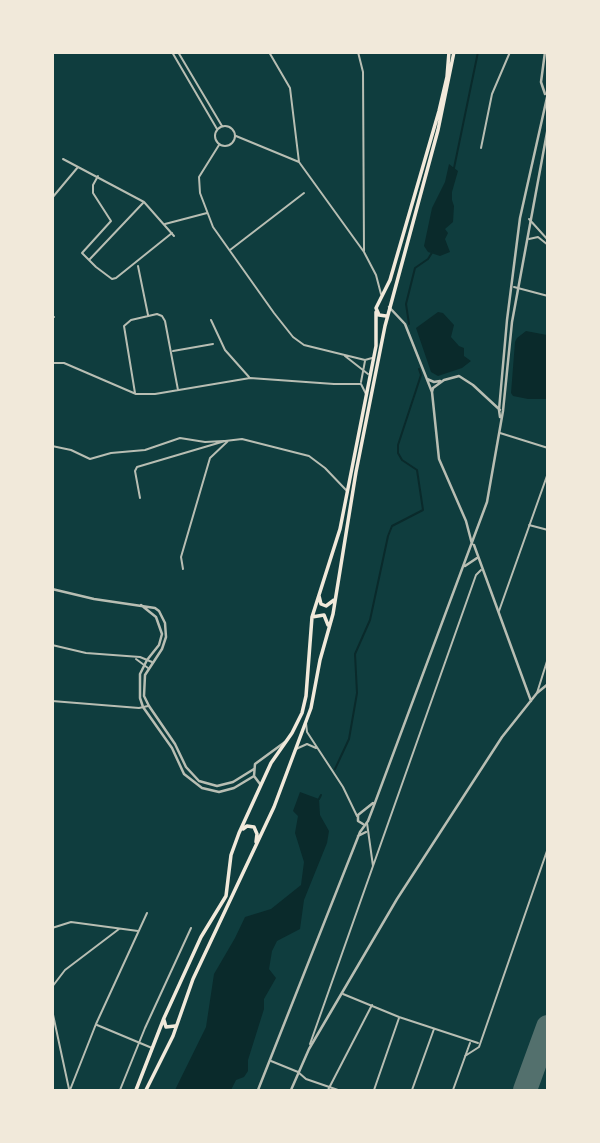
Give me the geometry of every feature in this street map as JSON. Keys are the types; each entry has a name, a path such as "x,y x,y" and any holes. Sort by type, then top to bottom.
{"main road":[{"path":"136,1090 164,1018 201,937 226,896 231,855 239,833 271,763 288,740 302,713 306,696 312,617 333,553 348,491 377,333 376,312 390,280 439,111 451,52"},
{"path":"146,1090 177,1025 193,979 274,807 306,722 335,598 356,472 389,307 438,130 451,52"},
{"path":"378,305 384,303 389,307"},
{"path":"376,312 382,316 388,314"},
{"path":"319,594 321,604 326,606 335,598"},
{"path":"312,617 324,615 329,627"},
{"path":"239,833 247,826 254,827 257,834 256,844"},
{"path":"164,1018 166,1027 177,1025"}],"street":[{"path":"172,52 217,129"},
{"path":"178,52 222,126"},
{"path":"269,52 290,88 299,162 364,252 376,275 382,298"},
{"path":"358,52 363,72 364,252"},
{"path":"481,148 492,94 510,52"},
{"path":"501,410 507,320 520,218 547,95 541,82 545,52"},
{"path":"219,145 215,135 217,129 222,126 231,127 236,136 299,162"},
{"path":"258,1090 358,836 367,821 465,566 489,496 512,322 548,127"},
{"path":"537,137 542,135 545,139"},
{"path":"219,145 232,145 236,136"},
{"path":"219,145 199,177 200,194 213,227 274,313 299,342 344,356 365,360 373,358"},
{"path":"543,161 547,158"},
{"path":"63,159 98,176 144,202 173,235 114,279 89,261 82,252 111,221 93,193 93,185 98,176"},
{"path":"52,198 78,167"},
{"path":"229,250 304,193"},
{"path":"89,261 144,202"},
{"path":"164,225 207,213"},
{"path":"529,219 548,240"},
{"path":"526,241 538,237 540,232"},
{"path":"538,237 548,245"},
{"path":"138,266 148,316"},
{"path":"513,287 548,296"},
{"path":"389,307 410,333 432,392 439,459 470,531 531,701"},
{"path":"136,394 124,326 130,321 157,314 164,318 178,390"},
{"path":"388,314 398,315"},
{"path":"211,320 233,361 250,378"},
{"path":"171,351 213,344"},
{"path":"344,356 370,376"},
{"path":"365,360 361,384 366,394"},
{"path":"52,363 64,363 136,394 155,394 250,378 361,384"},
{"path":"426,378 434,382 454,376 465,379 501,410"},
{"path":"432,392 433,388 444,380"},
{"path":"499,433 548,448"},
{"path":"52,446 71,450 90,459 111,453 145,450 176,438 205,442 225,441"},
{"path":"140,498 135,471 137,467 229,440 252,440 309,456 348,491"},
{"path":"183,569 181,557 209,458 229,440"},
{"path":"498,614 548,473"},
{"path":"529,525 548,530"},
{"path":"470,531 477,531"},
{"path":"469,550 475,550"},
{"path":"465,566 478,555"},
{"path":"467,556 480,564"},
{"path":"309,1049 476,575 482,569"},
{"path":"52,589 94,599 155,608 159,611 166,637 162,649 148,667 143,689 149,706 171,736 190,773 200,781 217,786 254,769"},
{"path":"492,598 505,596"},
{"path":"141,606 152,612 158,620 162,634 159,645 144,665 139,683 144,708 172,748 184,774 202,788 219,792 234,788 254,776"},
{"path":"152,612 155,608"},
{"path":"52,645 86,653 152,662"},
{"path":"135,658 148,667"},
{"path":"537,693 548,658"},
{"path":"291,1090 309,1049 397,898 502,737 537,693 548,684"},
{"path":"526,688 537,693"},
{"path":"52,701 144,708 149,706"},
{"path":"306,722 307,732 354,806 359,822 367,833"},
{"path":"262,786 254,776 258,760 288,740"},
{"path":"296,750 307,744 317,749"},
{"path":"357,817 375,800"},
{"path":"354,806 362,812 367,821 373,869"},
{"path":"359,822 367,821"},
{"path":"358,836 367,833"},
{"path":"372,850 375,852 381,847"},
{"path":"465,1056 478,1049 548,848"},
{"path":"70,1090 96,1024 147,913"},
{"path":"52,928 71,922 139,931"},
{"path":"52,987 65,970 119,929"},
{"path":"120,1090 191,929"},
{"path":"342,993 399,1017 470,1042 479,1042"},
{"path":"329,1089 372,1005"},
{"path":"52,1010 70,1090"},
{"path":"374,1090 399,1017"},
{"path":"96,1024 152,1048"},
{"path":"412,1090 434,1029"},
{"path":"453,1090 470,1042"},
{"path":"467,1050 479,1042"},
{"path":"270,1061 329,1089 338,1090"}],"water":[{"path":"449,164 458,171 452,192 453,222 445,229 448,233 445,239 450,252 440,256 428,252 424,246 432,208 445,182"},
{"path":"438,312 443,313 454,325 451,337 464,348 464,356 471,361 462,368 438,376 431,372 416,328"},
{"path":"526,331 547,335 547,399 528,399 513,396 511,393 515,342"},
{"path":"300,792 319,799 320,815 329,831 327,843 304,900 300,929 277,941 272,951 269,969 276,978 264,999 264,1009 248,1060 248,1071 244,1077 236,1080 231,1090 175,1090 206,1027 214,974 245,917 271,909 301,885 304,862 295,833 298,816 293,811"}],"waterway":[{"path":"454,168 478,52"},
{"path":"409,324 406,304 415,268 428,259 433,251"},
{"path":"335,769 349,739 357,693 355,654 370,620 388,536 392,526 423,510 417,470 402,460 398,453 398,445 421,375 419,369"},
{"path":"319,799 321,795"}],"runway":[{"path":"525,1090 548,1027"}]}
